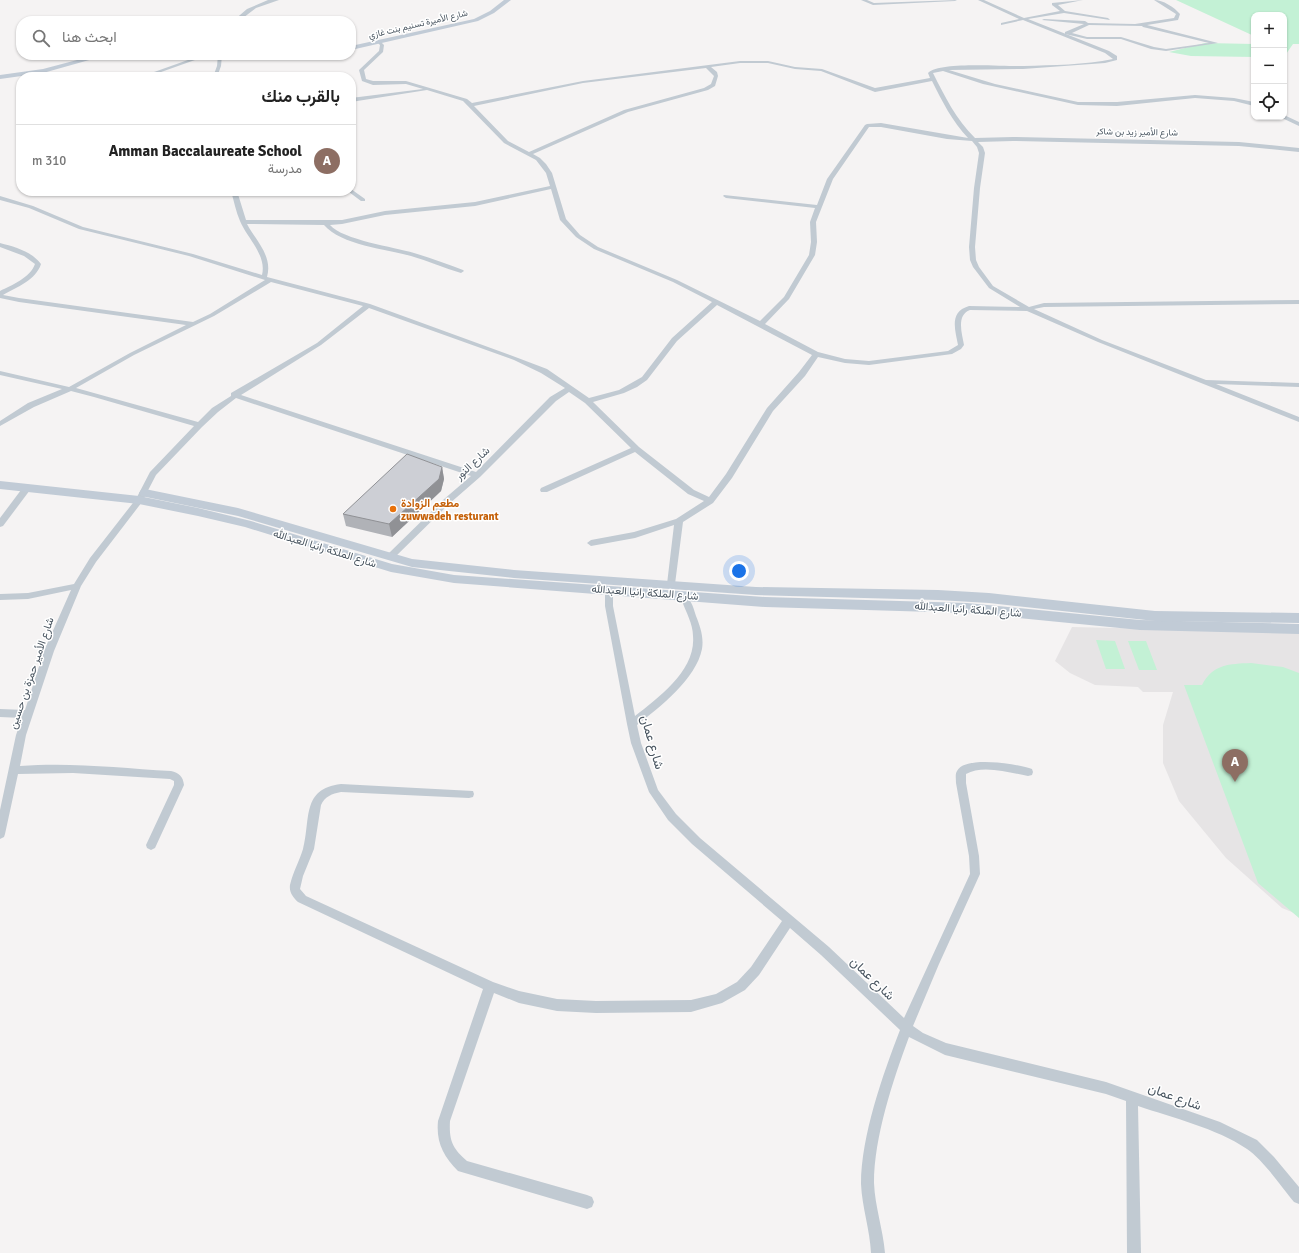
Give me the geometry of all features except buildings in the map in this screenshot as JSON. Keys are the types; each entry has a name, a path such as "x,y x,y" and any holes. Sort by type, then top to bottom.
{"main road":[{"name":"شارع الأميرة تسنيم بنت غازي","path":"356,47 476,20 492,12 508,0"},
{"path":"36,72 85,60"},
{"path":"48,72 95,60"},
{"path":"0,77 16,75"},
{"path":"0,80 16,78"},
{"name":"شارع الملكة رانيا العبدالله","path":"0,478 113,488 141,497 246,524 391,568 454,579 609,589 765,602 967,608 1140,625 1206,628 1299,629"},
{"name":"شارع الملكة رانيا العبدالله","path":"0,485 141,497 186,499 244,513 412,563 441,567 514,574 756,591 878,593 974,598 1154,616 1299,618"}],"street":[{"path":"235,16 248,6 264,0"},
{"path":"241,16 255,6 276,0"},
{"path":"864,0 873,4 955,0"},
{"path":"980,0 1023,19 1101,49 1111,54 1116,59 1105,62 1044,67 942,69 930,72 932,79 949,110 982,152 977,188 972,247 973,260 980,274 991,287 1028,309 1100,341 1299,420"},
{"path":"1064,12 1054,4 1081,0"},
{"path":"1037,21 1055,19 1085,22 1087,24 1135,25 1176,19 1178,14 1156,0"},
{"path":"1003,24 1064,12 1144,24 1145,26 1216,43 1166,50 1153,48 1121,38 1087,38 1067,33 1087,24"},
{"path":"379,43 382,45 381,51 361,70 364,80 373,83 406,82 460,98 471,105 506,142 544,164 563,220 578,236 596,248 675,281 761,324 816,354 845,361 869,363 944,355 959,348 961,345 958,316 961,310 978,308 1028,309 1044,305 1299,302"},
{"path":"157,72 191,60"},
{"path":"217,72 219,60"},
{"path":"471,105 583,82 740,62 772,62 795,68 822,70 870,89 878,90 932,79"},
{"path":"529,154 626,111 706,89 713,85 716,76 715,73 707,66"},
{"path":"942,69 963,77 1001,87 1081,104 1109,104 1215,96 1234,98 1251,103"},
{"path":"356,99 430,89"},
{"path":"1287,118 1299,124"},
{"name":"شارع الأمير زيد بن شاكر","path":"819,207 835,170 867,126 881,125 941,136 973,140 1013,139 1239,144 1299,150"},
{"path":"243,222 342,222 385,213 483,203 552,187"},
{"path":"356,195 363,200"},
{"path":"235,196 243,222 264,258 267,270 267,279"},
{"path":"726,196 819,207 812,222 814,246 812,255 786,298 761,324"},
{"path":"0,198 32,207 81,228 191,256 267,279 368,305 409,319 468,343 516,359 544,371 588,401 636,448 691,492 710,501"},
{"path":"326,223 331,229 357,240 412,254 461,271"},
{"path":"0,245 25,254 38,264 35,272 28,278 0,295"},
{"path":"0,424 31,404 70,389 132,354 212,315 267,279"},
{"path":"0,295 19,300 193,324"},
{"path":"588,401 622,390 640,382 647,376 668,346 687,326 716,302"},
{"name":"شارع الأمير حمزة بن حسين","path":"0,834 22,735 49,650 78,586 94,560 141,497 153,474 199,424 234,396 319,344 368,305"},
{"path":"591,543 635,535 679,521 710,501 729,476 770,410 802,374 816,354"},
{"path":"0,373 70,389 199,424"},
{"path":"1203,382 1299,385"},
{"name":"شارع النور","path":"390,557 446,502 477,475 553,399 570,388"},
{"path":"234,396 477,475"},
{"path":"544,490 636,448"},
{"path":"0,524 28,488"},
{"path":"670,584 679,521"},
{"path":"0,597 28,596 78,586"},
{"name":"شارع عمان","path":"609,589 609,606 632,724 641,760 654,792 672,817 696,841 825,951 907,1029 919,1037 945,1048 1106,1088 1220,1128 1252,1145 1263,1155 1299,1197"},
{"path":"632,724 676,686 695,654 698,637 686,601"},
{"path":"0,713 28,714"},
{"path":"878,1253 878,1240 868,1190 869,1171 876,1126 895,1059 947,934 975,874 974,856 960,776 961,772 970,766 982,765 1028,772"},
{"path":"14,770 35,768 171,775 176,777 179,780 179,785 151,845"},
{"path":"469,794 341,788 324,793 319,798 314,814 307,855 295,889 302,899 490,986 519,997 557,1005 596,1007 691,1006 718,999 741,986 754,971 789,920"},
{"path":"490,986 444,1121 443,1134 445,1144 453,1157 463,1166 587,1202"},
{"path":"1132,1096 1134,1253"}],"shaded area":[{"path":"1072,627 1299,632 1299,915 1282,908 1226,858 1179,801 1163,763 1163,725 1173,692 1143,692 1138,687 1095,685 1070,673 1055,661"}],"green space":[{"path":"1176,0 1299,0 1299,44 1293,44 1287,53 1287,12 1251,12 1251,35"},
{"path":"1205,43 1251,44 1251,57 1191,56 1169,52"},
{"path":"1096,640 1115,641 1125,669 1106,669"},
{"path":"1128,641 1146,641 1157,670 1139,670"},
{"path":"1251,663 1283,667 1299,673 1299,918 1258,883 1184,685 1202,685 1211,673 1222,666"}],"place":[{"name":"مطعم الزوادة zuwwadeh resturant","path":"393,509"},
{"name":"Amman Baccalaureate School","path":"1235,782"}]}
